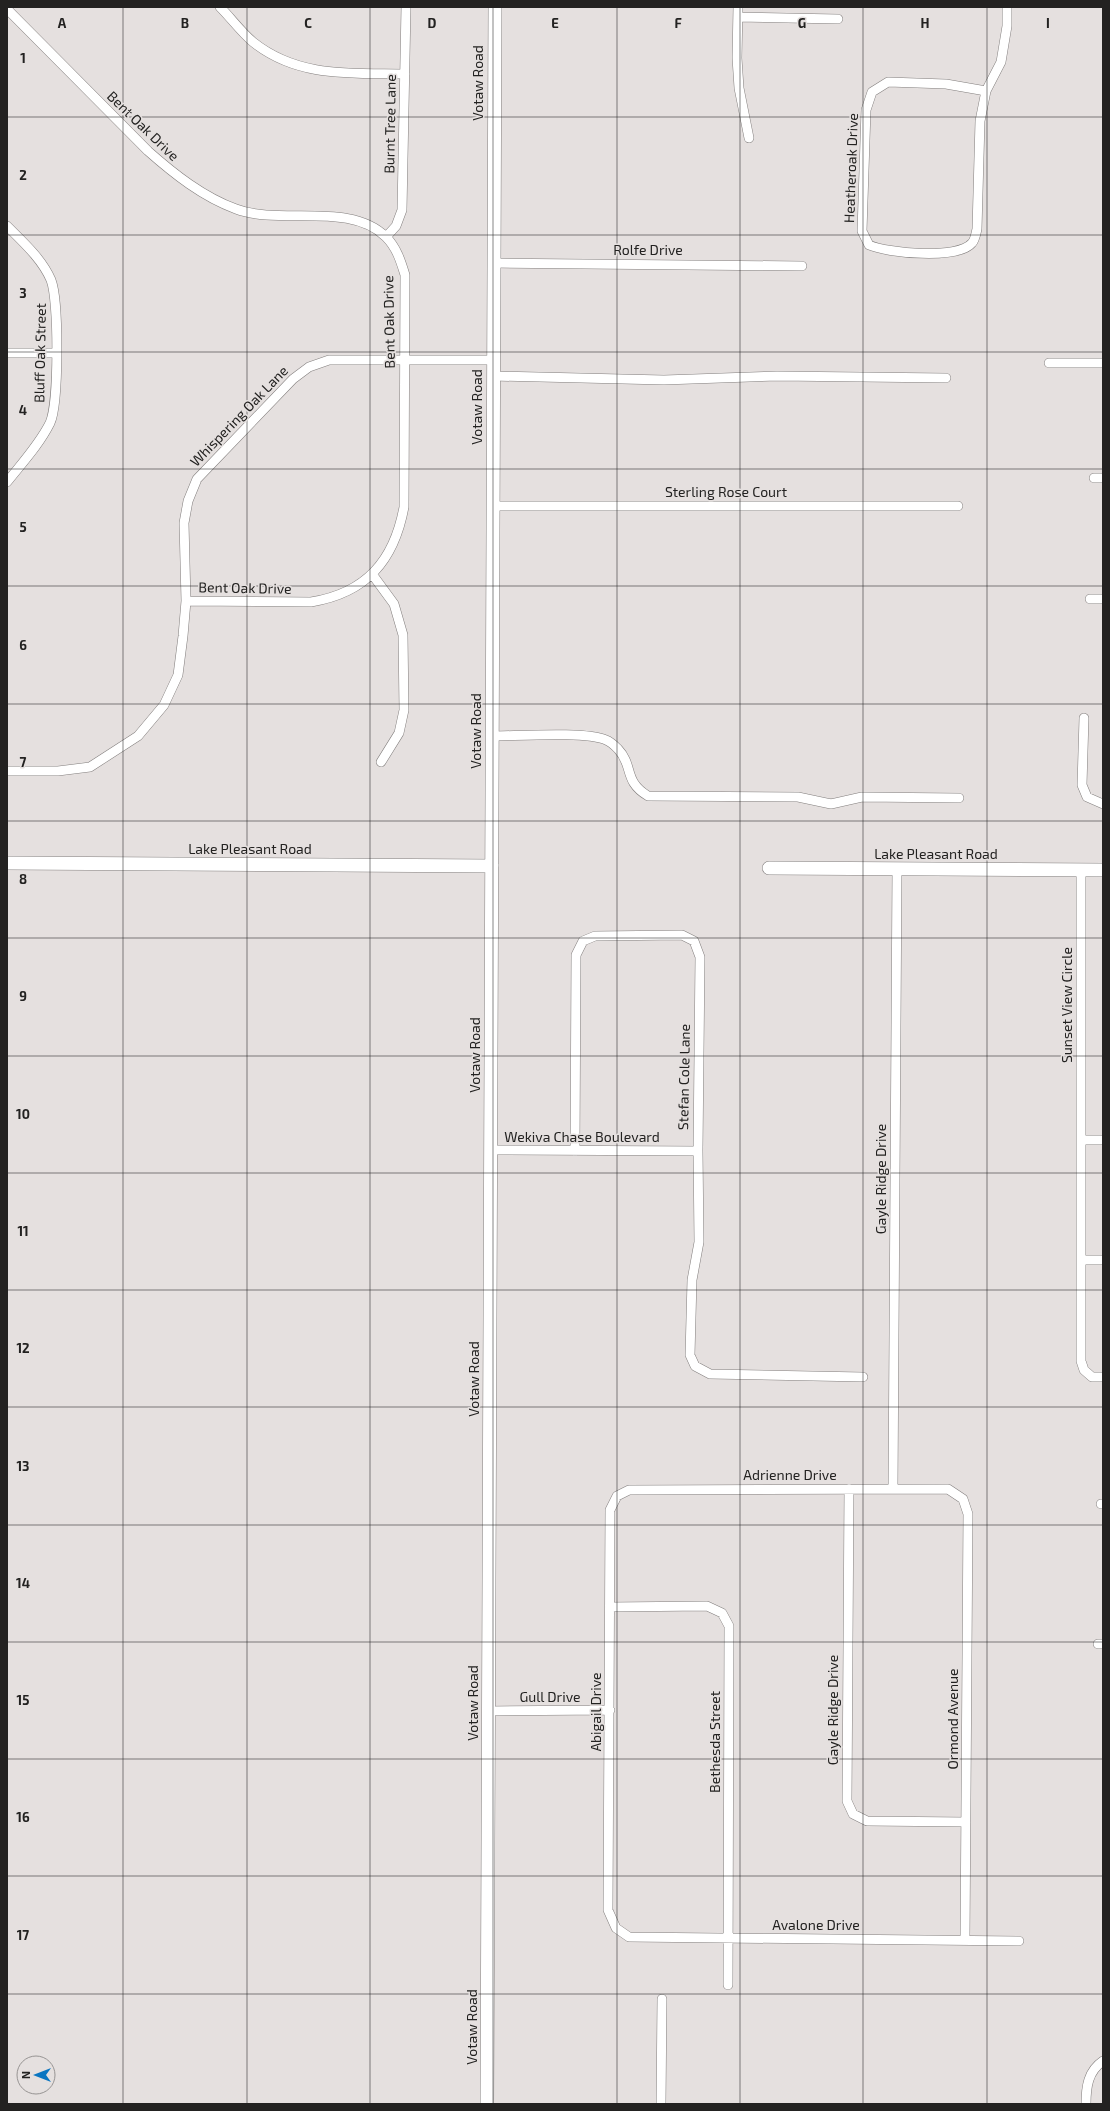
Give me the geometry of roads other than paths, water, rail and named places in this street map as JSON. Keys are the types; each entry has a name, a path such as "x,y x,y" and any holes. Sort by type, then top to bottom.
{"street":[{"path":"220,7 253,42 277,57 300,68 325,73 405,74"},
{"name":"Burnt Tree Lane","path":"386,237 396,226 402,210 406,7"},
{"name":"Votaw Road","path":"487,2104 495,7"},
{"path":"738,7 737,58 739,88 749,138"},
{"name":"Heatheroak Drive","path":"986,91 946,84 888,82 872,92 866,110 862,230 869,245 879,250 890,252 948,253 962,250 972,243 977,229 980,121 986,91 1001,62 1007,26 1007,7"},
{"name":"Bent Oak Drive","path":"7,9 148,151 172,173 210,197 237,210 259,215 343,218 358,221 386,237 400,259 405,276 404,507 400,530 390,550 372,574 352,590 330,599 311,602 186,601"},
{"path":"738,17 838,18"},
{"name":"Bluff Oak Street","path":"7,226 39,260 51,280 56,299 56,395 51,421 39,442 7,482"},
{"name":"Rolfe Drive","path":"494,263 802,266"},
{"path":"7,353 56,353"},
{"name":"Whispering Oak Lane","path":"7,771 58,771 90,767 138,736 164,705 178,675 186,601 184,523 188,501 197,479 293,379 309,367 330,360 493,360"},
{"path":"1049,363 1103,363"},
{"path":"493,376 664,380 776,376 946,378"},
{"name":"Sterling Rose Court","path":"493,506 958,506"},
{"path":"372,574 394,604 403,635 404,710 399,733 381,762"},
{"path":"1090,599 1103,599"},
{"path":"1084,718 1082,785 1087,797 1103,804"},
{"path":"492,736 590,736 606,740 619,750 627,763 631,781 638,790 648,796 798,797 831,804 862,797 959,798"},
{"name":"Lake Pleasant Road","path":"7,863 492,866"},
{"name":"Lake Pleasant Road","path":"769,868 897,870 1103,870"},
{"name":"Gayle Ridge Drive","path":"894,1489 897,870"},
{"name":"Sunset View Circle","path":"1081,870 1081,1361 1084,1370 1092,1377 1103,1377"},
{"name":"Stefan Cole Lane","path":"575,1151 576,955 583,942 595,936 682,935 694,942 700,957 698,1151 699,1242 692,1280 690,1355 695,1366 710,1374 863,1377"},
{"path":"1081,1140 1103,1140"},
{"name":"Wekiva Chase Boulevard","path":"491,1150 698,1151"},
{"path":"1081,1260 1103,1260"},
{"name":"Gayle Ridge Drive","path":"849,1489 846,1801 853,1814 867,1821 966,1822"},
{"name":"Adrienne Drive","path":"617,1496 629,1490 948,1489 963,1499"},
{"name":"Abigail Drive","path":"616,1928 608,1910 610,1510 617,1496"},
{"name":"Ormond Avenue","path":"963,1499 968,1514 965,1940"},
{"name":"Bethesda Street","path":"610,1607 707,1606 722,1613 729,1626 728,1985"},
{"name":"Gull Drive","path":"489,1711 610,1710"},
{"name":"Avalone Drive","path":"616,1928 629,1938 1019,1941"},
{"path":"661,2104 662,1999"},
{"path":"1086,2104 1087,2085 1093,2070 1103,2061"}]}
